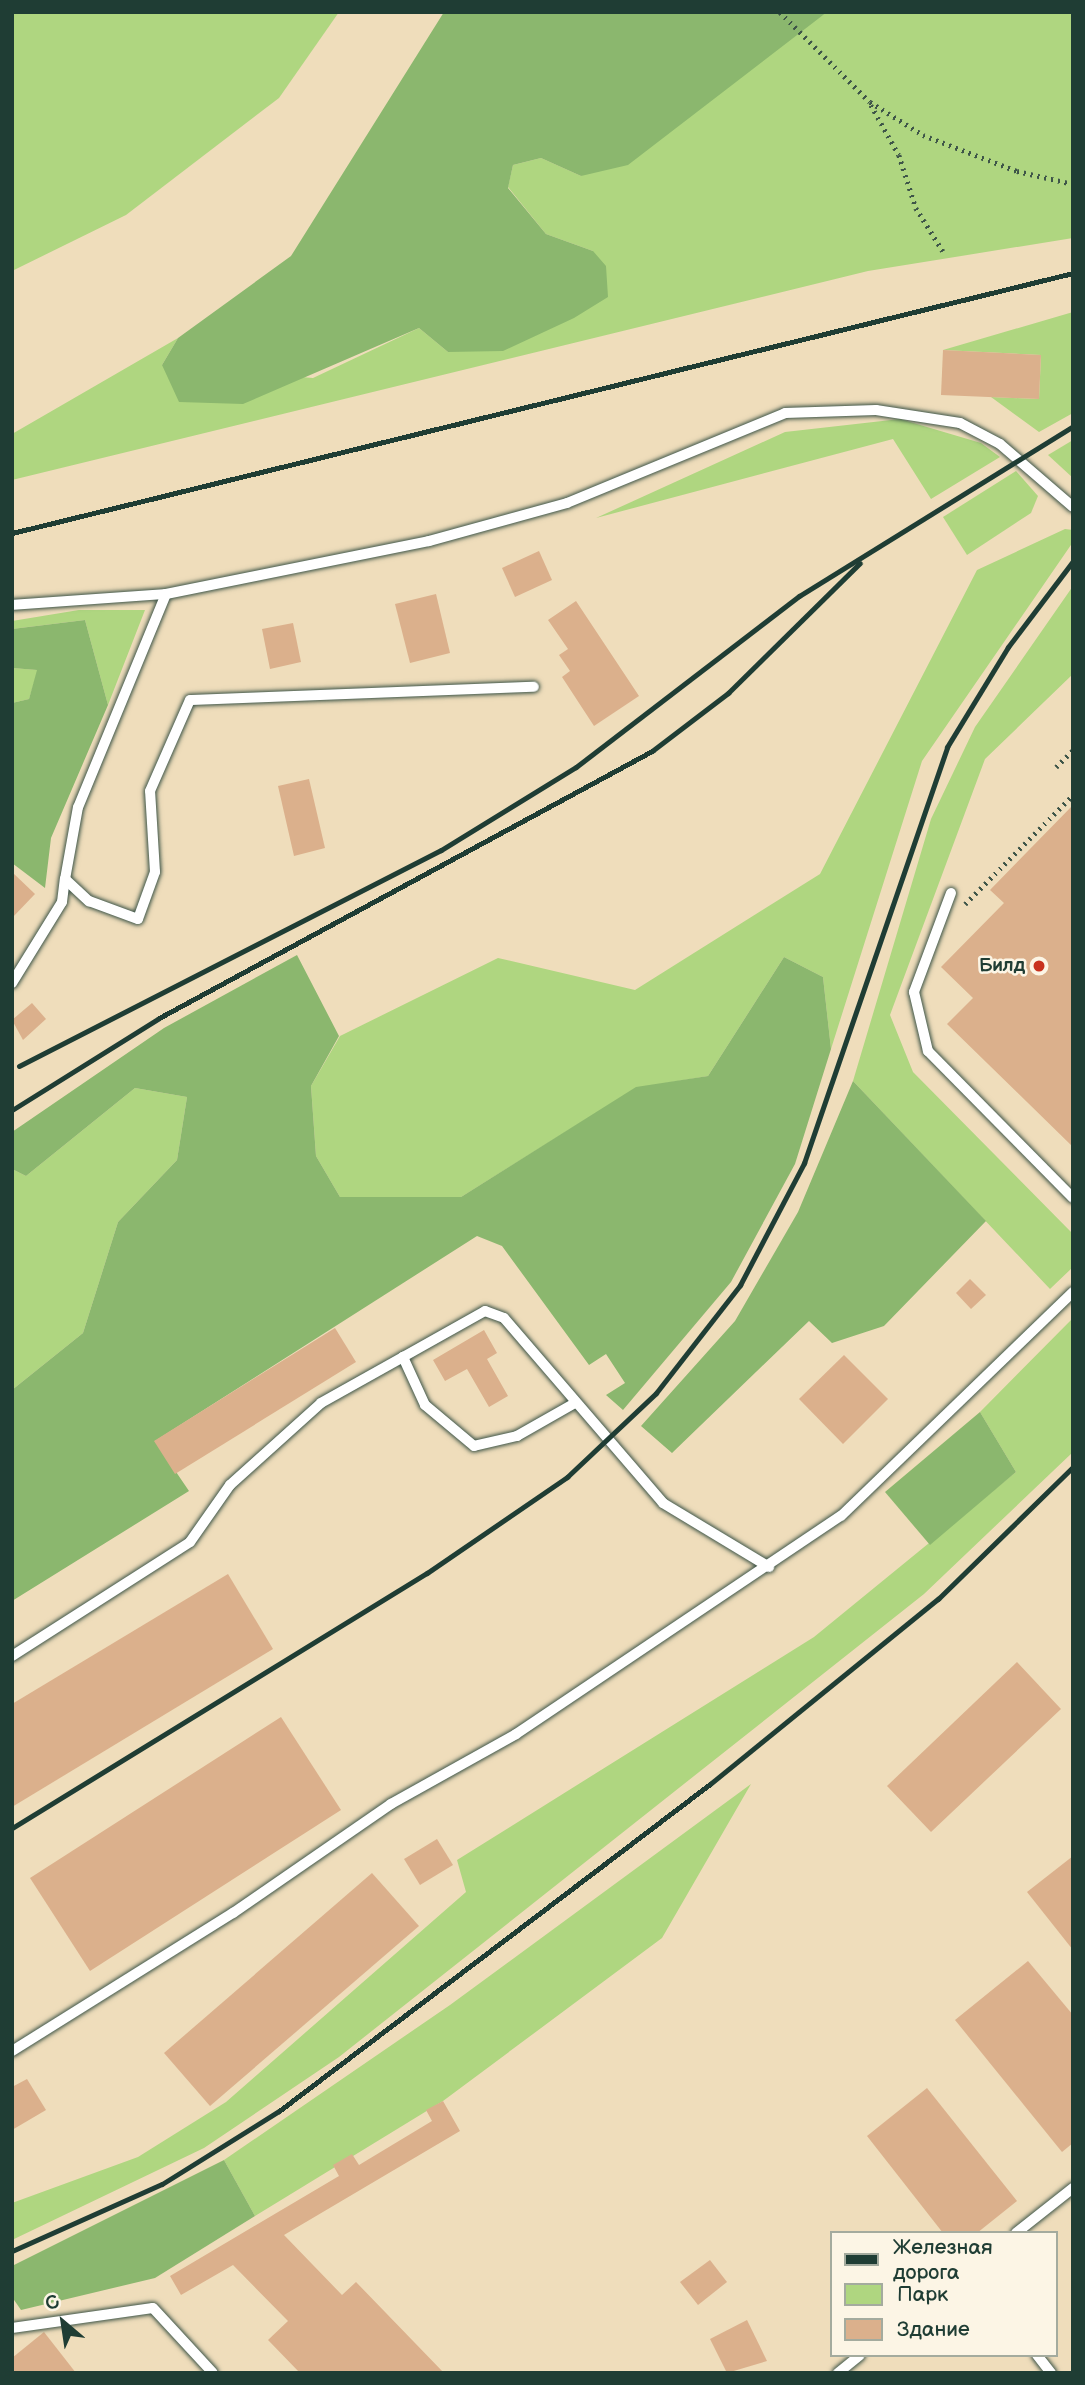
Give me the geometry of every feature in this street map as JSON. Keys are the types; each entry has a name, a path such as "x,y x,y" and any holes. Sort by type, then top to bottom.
{"lane":[{"path":"12,605 166,594 429,541 567,503 785,414 876,410 960,423 1000,444 1073,507"},
{"path":"12,983 62,902 78,807 166,594"},
{"path":"65,878 89,901 138,919 155,872 150,791 190,700 534,687"},
{"path":"951,893 914,992 929,1055 1073,1198"},
{"path":"12,2051 233,1913 391,1804 516,1734 769,1567 851,1507 1073,1292"},
{"path":"12,1656 190,1542 230,1485 321,1403 485,1311 504,1318 663,1503 769,1567"},
{"path":"403,1357 425,1405 474,1446 517,1436 575,1403"},
{"path":"1019,2231 1073,2188"},
{"path":"12,2328 153,2308 213,2373"},
{"path":"838,2373 858,2357"},
{"path":"1039,2357 1051,2373"}],"path":[{"path":"780,12 870,102 923,135 1017,172 1073,184"},
{"path":"870,102 899,155 916,208 943,251"},
{"path":"1056,767 1073,750"},
{"path":"937,932 1073,795"}],"green space":[{"path":"12,12 339,12 279,98 126,215 12,271"},
{"path":"444,12 827,12 628,165 581,176 541,158 513,165 508,188 546,234 593,251 606,266 608,297 574,318 503,351 448,352 419,328 243,404 179,402 162,365 178,338 291,256"},
{"path":"827,12 1073,12 1073,238 868,271 12,480 12,434 178,338 162,365 313,378 419,328 448,352 593,251 546,234 508,187 513,165 541,158 581,176"},
{"path":"1073,312 1073,413 1039,432 991,397 1039,399 1041,355 943,350"},
{"path":"900,419 981,443 1000,457 931,499 893,439 596,518 785,432"},
{"path":"1073,440 1073,478 1048,455"},
{"path":"1016,471 1038,496 1031,513 967,555 943,517"},
{"path":"1065,529 1073,530 1073,542 922,761 831,1049 823,977 784,957 708,1076 636,1088 461,1197 340,1197 316,1156 311,1086 340,1036 498,958 635,990 820,874 977,570"},
{"path":"1073,586 1073,674 985,759 890,1015 913,1072 1073,1234 1073,1267 1050,1289 853,1081 931,819 975,727"},
{"path":"79,610 145,610 108,705 85,620 12,629 12,621"},
{"path":"85,620 108,705 51,838 45,888 12,863 12,703 29,699 37,670 12,668 12,629"},
{"path":"12,668 38,670 29,699 12,703"},
{"path":"297,955 339,1036 311,1086 316,1156 340,1197 461,1197 636,1087 708,1076 784,957 823,977 831,1049 795,1164 731,1282 623,1410 606,1395 625,1383 606,1354 589,1365 502,1246 477,1236 155,1441 189,1491 12,1601 12,1390 83,1333 118,1222 177,1160 187,1097 135,1088 26,1176 12,1169 12,1132 164,1028"},
{"path":"853,1081 986,1221 884,1326 832,1343 809,1321 672,1453 641,1426 735,1321 798,1212"},
{"path":"135,1088 187,1097 177,1160 118,1222 83,1333 12,1390 12,1169 26,1176"},
{"path":"1073,1318 1073,1452 924,1594 339,2057 204,2148 12,2240 12,2203 138,2157 226,2102 466,1892 457,1860 814,1637 1016,1472 980,1412"},
{"path":"980,1412 1016,1472 930,1545 885,1492"},
{"path":"751,1784 662,1938 443,2101 255,2216 224,2160 450,2005"},
{"path":"224,2160 255,2216 155,2278 21,2310 12,2297 12,2266"}],"building":[{"path":"943,350 1041,355 1039,399 941,395"},
{"path":"539,551 552,580 515,597 502,568"},
{"path":"436,594 450,653 410,663 395,604"},
{"path":"576,601 639,696 594,726 562,677 570,671 559,655 568,649 548,620"},
{"path":"293,623 301,662 270,669 262,629"},
{"path":"309,779 325,848 294,856 278,786"},
{"name":"Билд","path":"1073,805 1073,1147 947,1024 973,998 941,967 1004,903 990,890"},
{"path":"12,872 35,894 12,918"},
{"path":"32,1003 46,1019 23,1040 12,1020"},
{"path":"970,1279 986,1295 971,1309 956,1293"},
{"path":"335,1328 356,1362 175,1474 154,1441"},
{"path":"484,1330 497,1353 487,1359 508,1396 489,1407 467,1369 445,1381 433,1360"},
{"path":"844,1355 888,1399 843,1444 799,1399"},
{"path":"228,1574 273,1649 12,1807 12,1704"},
{"path":"1017,1662 1061,1709 931,1832 887,1786"},
{"path":"281,1717 341,1810 90,1971 30,1878"},
{"path":"437,1839 453,1865 420,1885 404,1859"},
{"path":"1073,1856 1073,1950 1027,1892"},
{"path":"372,1873 419,1926 210,2106 164,2053"},
{"path":"1028,1961 1073,2015 1073,2143 1062,2152 955,2020"},
{"path":"27,2079 46,2110 12,2130 12,2087"},
{"path":"927,2088 1017,2201 980,2231 941,2231 867,2136"},
{"path":"443,2101 460,2131 284,2235 342,2295 356,2282 444,2373 300,2373 268,2340 288,2321 233,2265 181,2295 170,2276 339,2176 333,2165 352,2154 359,2165 432,2121 426,2110"},
{"path":"710,2260 727,2282 698,2305 680,2282"},
{"path":"747,2320 767,2361 727,2373 710,2339"},
{"path":"44,2332 76,2373 12,2373 12,2358"}],"railway":[{"path":"12,533 1073,273"},
{"path":"19,1066 441,850 576,767 799,596 1073,426"},
{"path":"12,1828 427,1573 567,1477 656,1393 740,1285 804,1163 947,747 1008,647 1073,561"},
{"path":"12,1110 159,1018 652,751 728,693 860,563"},
{"path":"12,2251 162,2184 279,2111 710,1784 938,1599 1073,1467"}],"place":[{"name":"Билд","path":"1039,966"}]}
